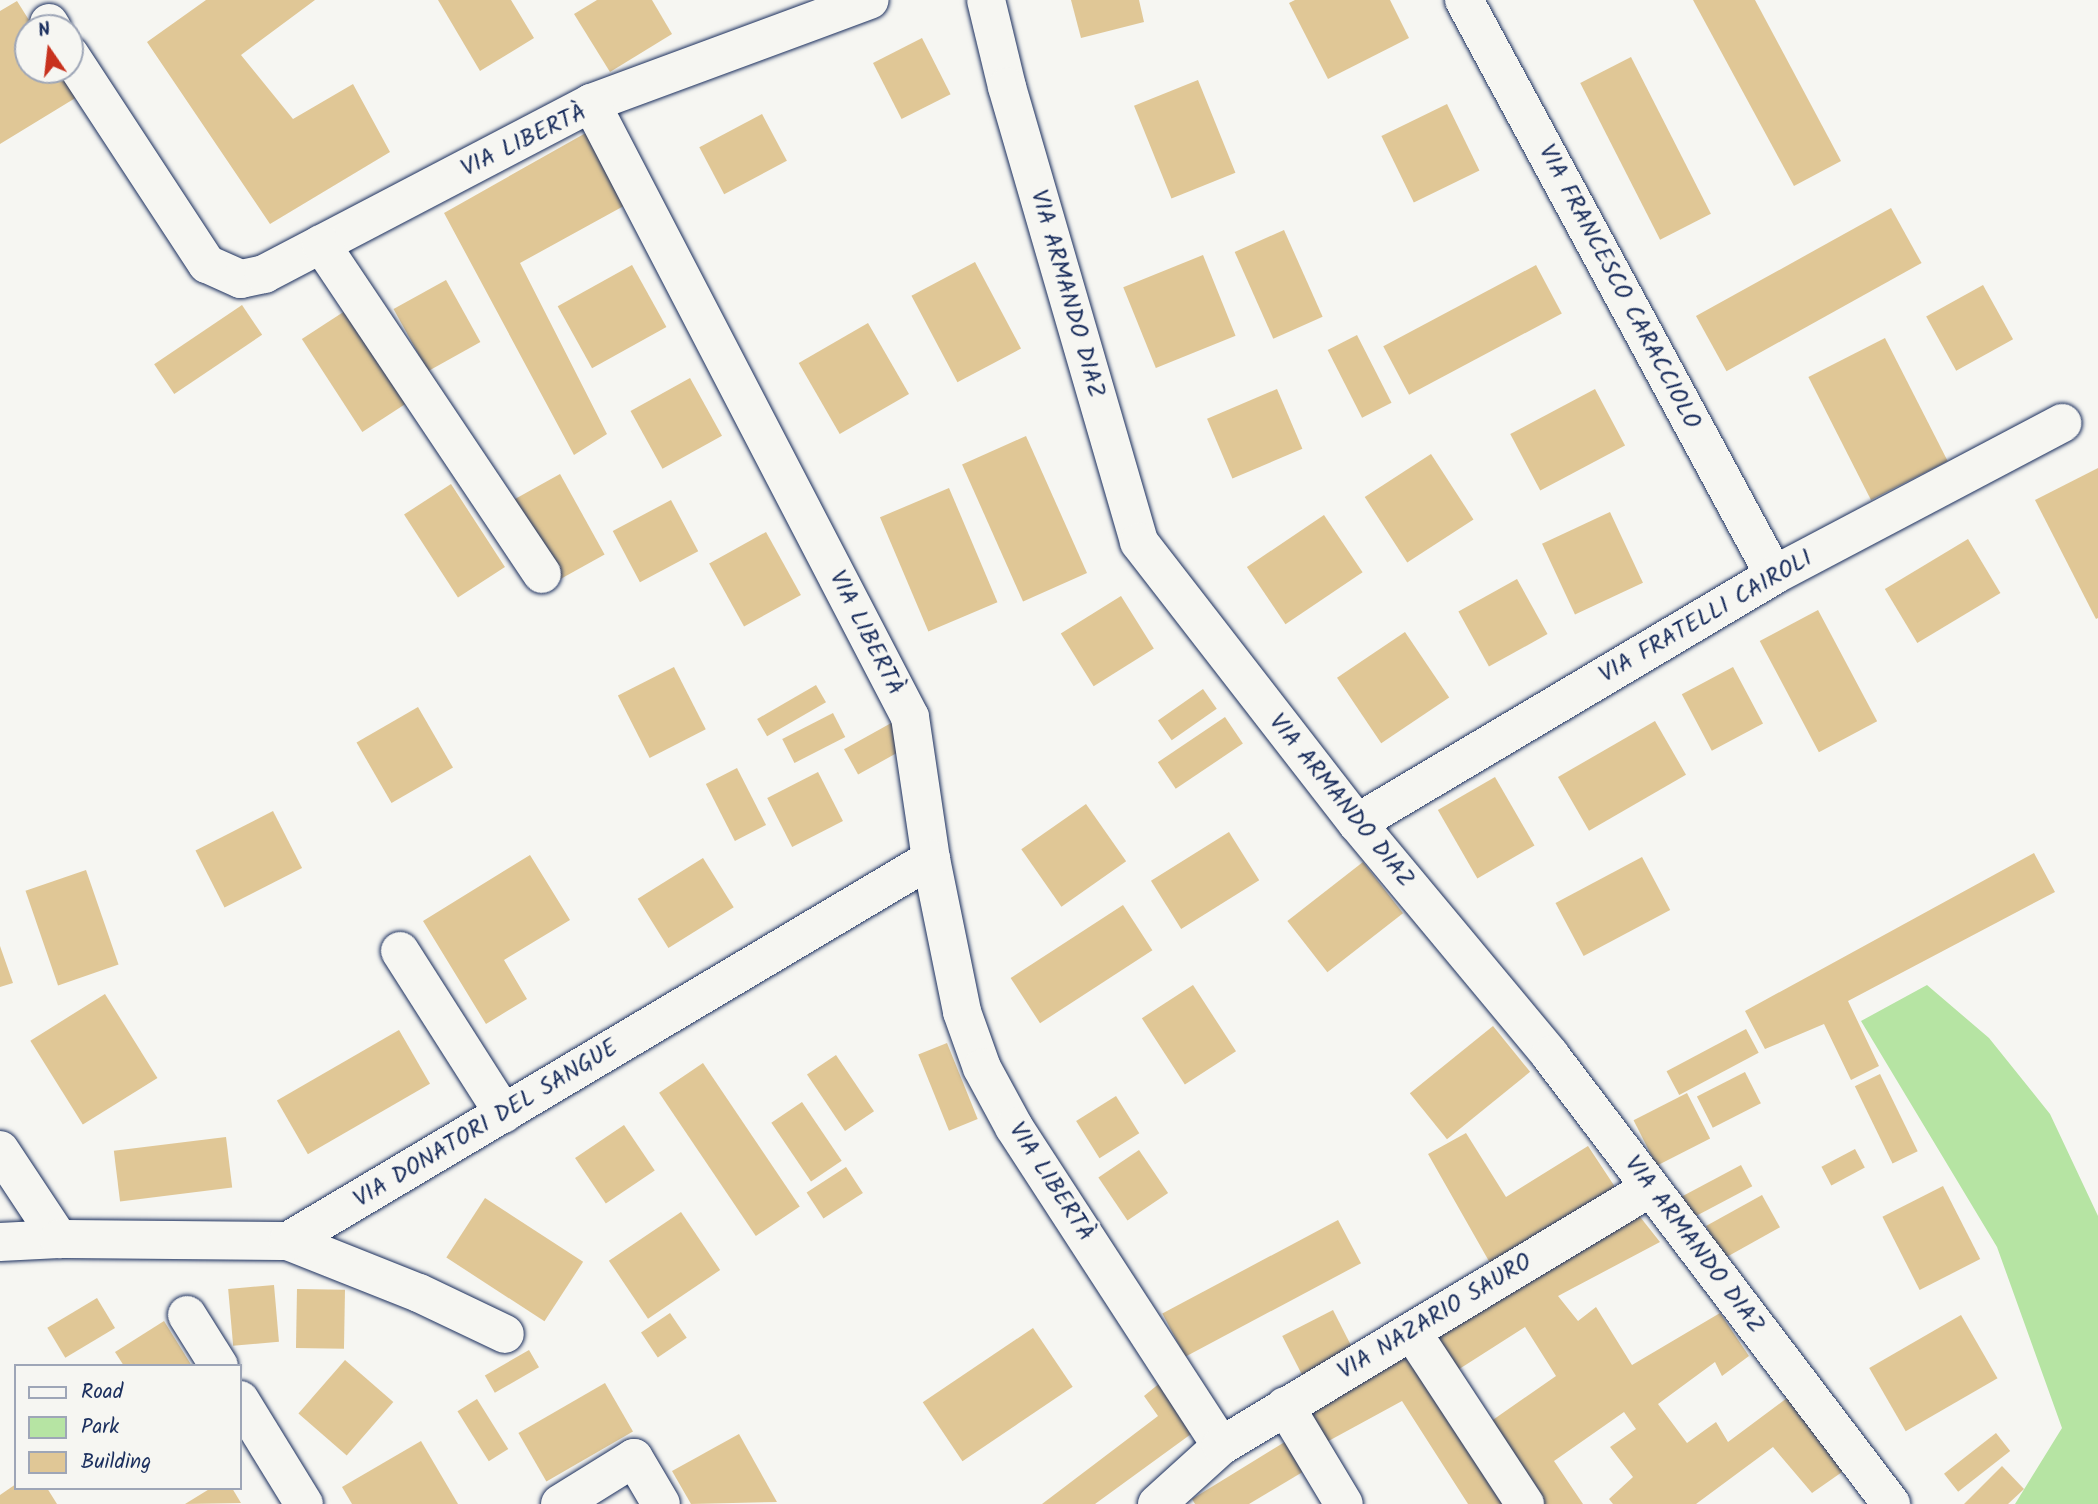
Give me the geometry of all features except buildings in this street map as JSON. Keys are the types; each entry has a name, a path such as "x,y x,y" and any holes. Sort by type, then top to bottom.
{"street":[{"path":"592,103 870,0"},
{"name":"VIA ARMANDO DIAZ","path":"986,0 1007,87 1139,542 1357,824 1550,1055 1891,1504"},
{"name":"VIA FRANCESCO CARACCIOLO","path":"1464,0 1774,575"},
{"name":"VIA LIBERTÀ","path":"84,76 207,264 242,279 264,274 592,103 910,717 931,859 962,1012 982,1068 1014,1127 1221,1446"},
{"path":"321,244 542,574"},
{"name":"VIA FRATELLI CAIROLI","path":"1357,824 1774,575 2062,424"},
{"name":"VIA DONATORI DEL SANGUE","path":"288,1241 931,859"},
{"path":"400,951 504,1114"},
{"path":"0,1150 59,1239"},
{"name":"VIA NAZARIO SAURO","path":"1157,1504 1221,1446 1650,1188"},
{"path":"0,1242 59,1239 288,1241 419,1293 505,1335"},
{"path":"187,1315 218,1364"},
{"path":"1412,1332 1525,1504"},
{"path":"242,1403 304,1504"},
{"path":"1285,1406 1345,1504"},
{"path":"560,1504 635,1458 661,1504"}],"green space":[{"path":"1927,985 1989,1038 2050,1114 2098,1216 2098,1504 2015,1504 2062,1428 1997,1247 1861,1021"}]}
